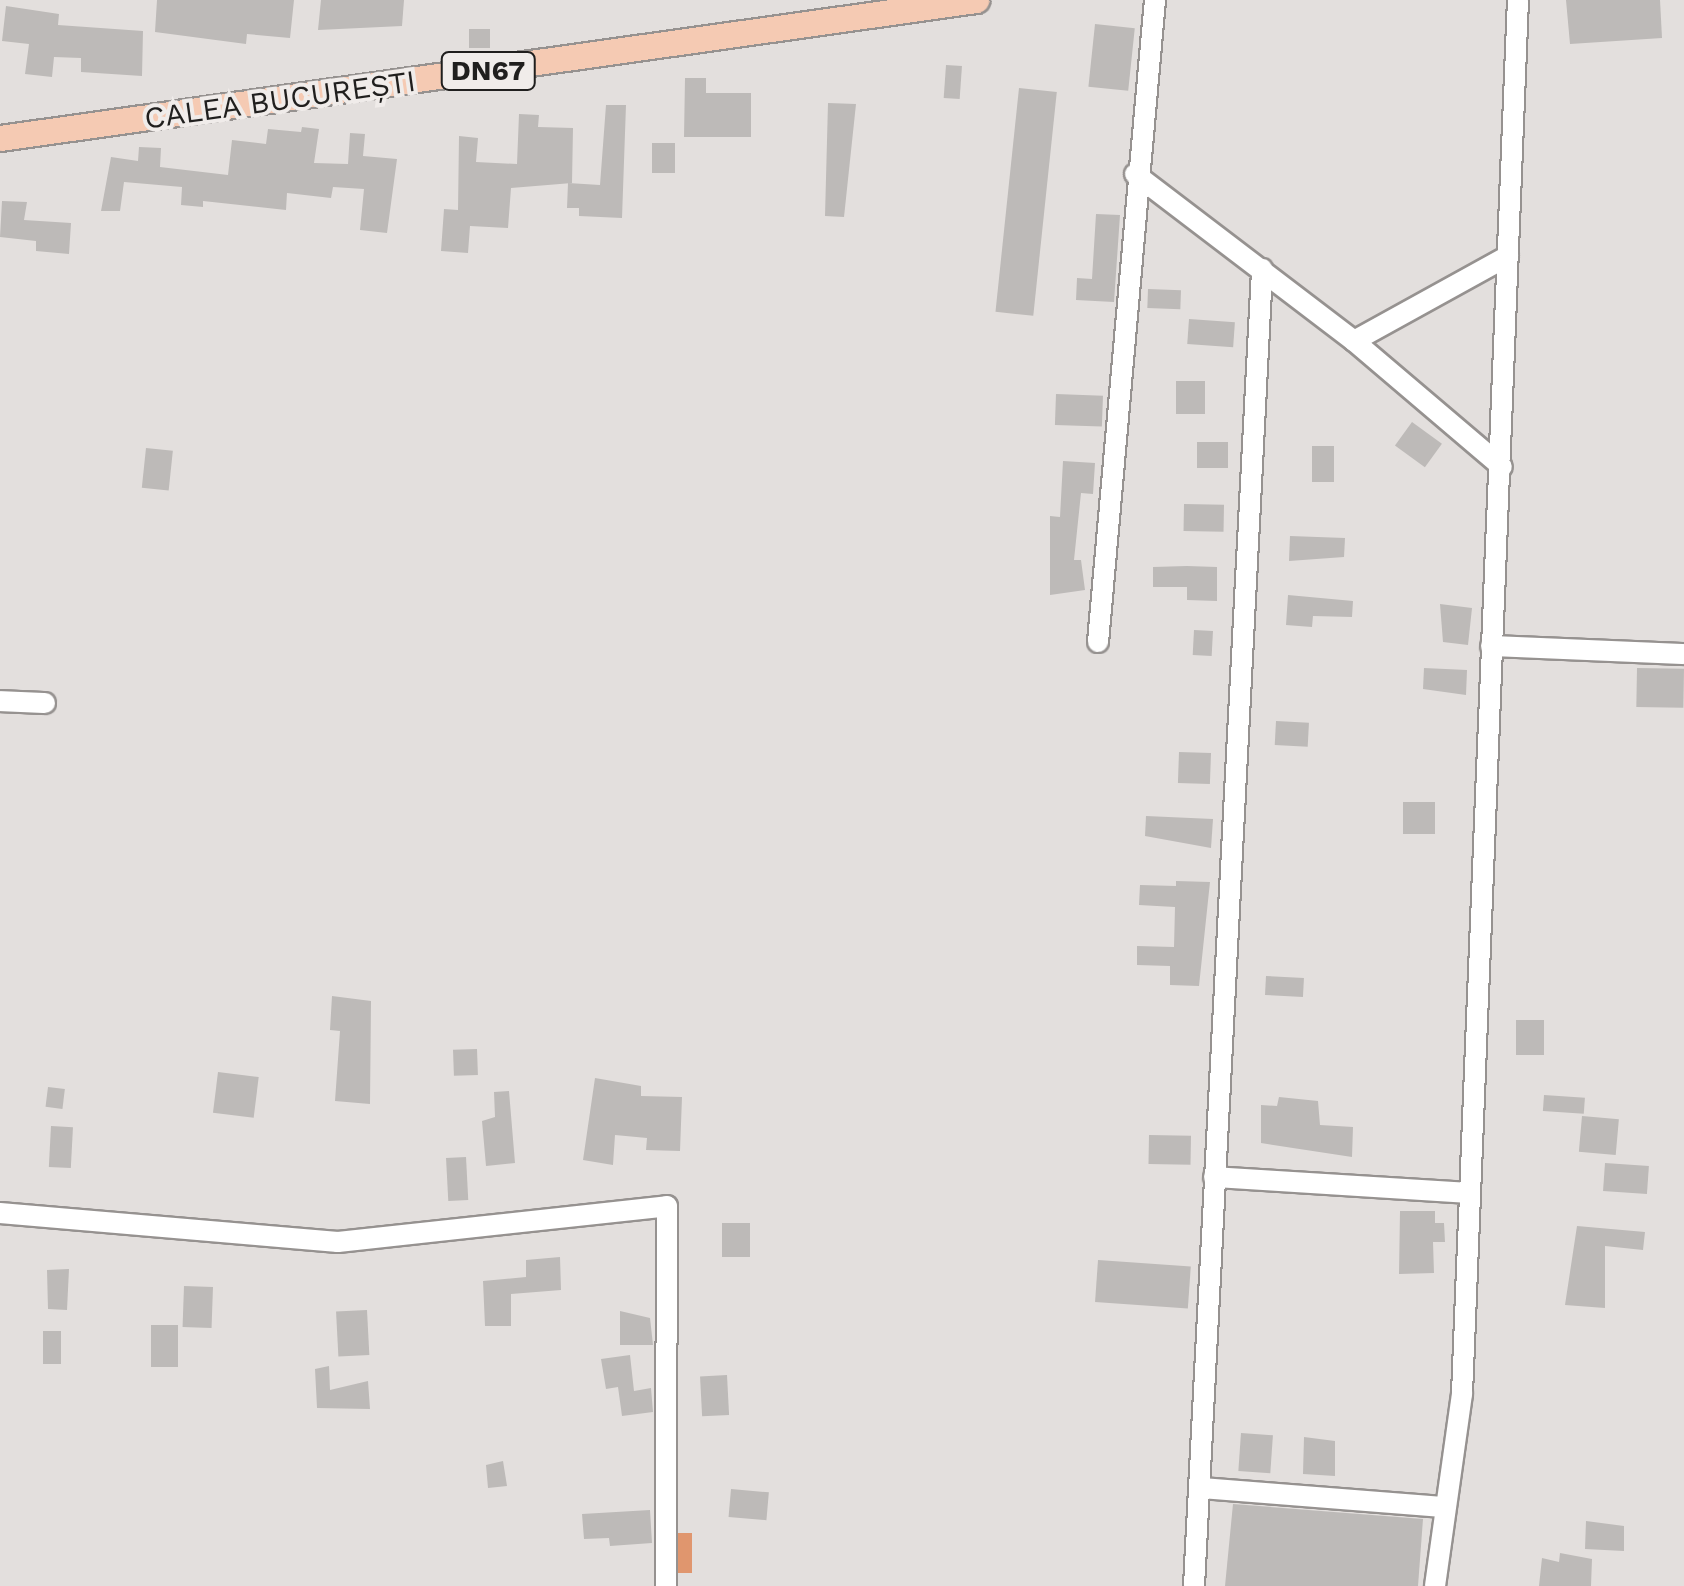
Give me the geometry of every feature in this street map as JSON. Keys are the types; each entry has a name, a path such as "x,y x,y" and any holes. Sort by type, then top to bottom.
{"main road":[{"name":"CALEA BUCUREȘTI","path":"0,138 976,0"}],"street":[{"path":"1098,642 1135,174 1155,0"},
{"path":"1435,1586 1442,1507 1459,1439 1491,646 1502,468 1518,0"},
{"path":"1135,174 1354,341 1502,468"},
{"path":"1354,341 1508,256"},
{"path":"1194,1586 1262,268"},
{"path":"1491,646 1684,654"},
{"path":"0,701 45,703"},
{"path":"1214,1177 1467,1193"},
{"path":"0,1213 338,1242 667,1206 666,1586"},
{"path":"1202,1488 1442,1507"}],"shaded area":[{"path":"673,1533 692,1533 692,1573 673,1573"}],"building":[{"path":"157,0 294,0 290,38 247,34 246,44 155,32"},
{"path":"321,0 404,0 402,26 318,30"},
{"path":"1566,0 1660,0 1662,38 1570,44"},
{"path":"6,6 59,14 58,25 143,31 142,76 81,72 81,58 54,57 52,77 25,74 29,44 2,41"},
{"path":"1095,24 1135,28 1128,91 1088,87"},
{"path":"469,29 490,29 490,48 469,48"},
{"path":"946,65 962,66 960,99 944,98"},
{"path":"685,78 706,78 706,93 751,93 751,137 684,137"},
{"path":"1019,88 1057,92 1033,316 995,312"},
{"path":"828,103 856,104 844,217 825,216"},
{"path":"606,105 626,105 622,218 579,216 579,208 567,208 568,183 600,185"},
{"path":"519,114 539,115 538,127 573,128 572,183 511,188 508,228 470,226 468,253 441,251 444,209 458,210 459,136 478,138 476,162 517,164"},
{"path":"302,127 319,129 314,163 348,164 350,133 365,134 363,156 397,159 387,233 360,230 364,189 333,187 331,198 287,193 286,210 203,201 203,207 181,205 182,187 124,182 120,211 101,211 111,157 138,161 139,147 161,148 160,167 228,175 232,140 266,144 268,129 301,132"},
{"path":"652,143 675,143 675,173 652,173"},
{"path":"2,201 27,202 24,220 71,223 69,254 36,251 36,241 0,237"},
{"path":"1096,214 1120,215 1114,302 1076,300 1077,278 1092,279"},
{"path":"1148,289 1181,290 1180,309 1147,308"},
{"path":"1189,319 1235,322 1233,347 1187,344"},
{"path":"1176,381 1205,381 1205,414 1176,414"},
{"path":"1056,394 1103,396 1102,427 1055,425"},
{"path":"1412,422 1442,444 1425,467 1395,445"},
{"path":"1197,442 1228,442 1228,468 1197,468"},
{"path":"1312,446 1334,446 1334,482 1312,482"},
{"path":"146,448 173,451 169,491 142,488"},
{"path":"1063,461 1095,463 1093,494 1081,493 1074,560 1081,560 1085,590 1050,595 1050,516 1060,517"},
{"path":"1184,504 1224,505 1224,532 1184,531"},
{"path":"1290,536 1345,538 1344,557 1289,561"},
{"path":"1153,567 1217,567 1217,601 1187,600 1187,587 1153,587"},
{"path":"1288,595 1353,601 1352,617 1313,616 1312,627 1286,625"},
{"path":"1440,604 1472,608 1468,645 1443,642"},
{"path":"1194,630 1213,631 1212,656 1193,655"},
{"path":"1424,668 1467,670 1466,695 1423,689"},
{"path":"1637,668 1684,669 1683,708 1636,707"},
{"path":"1276,721 1309,723 1308,747 1275,745"},
{"path":"1179,752 1211,753 1210,784 1178,783"},
{"path":"1403,802 1435,802 1435,834 1403,834"},
{"path":"1146,816 1213,819 1211,848 1145,836"},
{"path":"1176,881 1210,882 1199,986 1170,985 1170,966 1137,965 1137,946 1174,947 1175,907 1139,905 1140,885 1176,886"},
{"path":"1266,976 1304,978 1303,997 1265,995"},
{"path":"332,996 371,1001 370,1104 335,1101 340,1031 330,1030"},
{"path":"1516,1020 1544,1020 1544,1055 1516,1055"},
{"path":"477,1049 478,1075 454,1076 453,1050"},
{"path":"218,1072 259,1077 254,1118 213,1113"},
{"path":"595,1078 641,1086 641,1096 682,1097 680,1151 646,1150 647,1138 615,1135 613,1165 583,1160"},
{"path":"48,1087 65,1089 62,1109 46,1107"},
{"path":"509,1091 515,1163 486,1166 482,1121 495,1117 494,1092"},
{"path":"1544,1095 1585,1098 1584,1114 1543,1111"},
{"path":"1279,1097 1318,1101 1320,1125 1353,1127 1352,1157 1261,1143 1261,1105 1277,1106"},
{"path":"1582,1116 1619,1119 1616,1155 1579,1152"},
{"path":"51,1126 73,1127 71,1168 49,1167"},
{"path":"1149,1135 1191,1136 1190,1165 1148,1164"},
{"path":"466,1157 468,1200 448,1201 446,1158"},
{"path":"1605,1163 1649,1166 1647,1194 1603,1191"},
{"path":"1400,1211 1435,1211 1435,1223 1444,1223 1445,1242 1433,1242 1434,1273 1399,1274"},
{"path":"722,1223 750,1223 750,1257 722,1257"},
{"path":"1577,1226 1645,1232 1643,1250 1605,1246 1605,1308 1565,1305"},
{"path":"560,1257 561,1290 511,1294 511,1326 485,1326 483,1281 526,1277 526,1260"},
{"path":"1098,1260 1191,1266 1188,1308 1095,1302"},
{"path":"69,1269 67,1310 48,1309 47,1270"},
{"path":"184,1286 213,1287 212,1328 183,1327"},
{"path":"367,1310 369,1355 338,1357 336,1312"},
{"path":"620,1311 650,1318 653,1345 620,1345"},
{"path":"151,1325 178,1325 178,1367 151,1367"},
{"path":"43,1331 61,1331 61,1364 43,1364"},
{"path":"630,1355 634,1391 651,1388 653,1412 622,1416 618,1387 606,1389 601,1359"},
{"path":"329,1366 330,1390 368,1381 370,1409 317,1408 315,1369"},
{"path":"727,1375 729,1415 702,1416 700,1376"},
{"path":"1241,1433 1273,1435 1270,1473 1238,1471"},
{"path":"1304,1437 1335,1441 1335,1476 1303,1474"},
{"path":"503,1461 507,1486 488,1488 486,1465"},
{"path":"731,1489 769,1492 766,1520 729,1517"},
{"path":"1233,1504 1423,1519 1418,1586 1225,1586"},
{"path":"650,1510 652,1543 610,1546 609,1538 584,1539 582,1514"},
{"path":"1586,1521 1624,1526 1624,1551 1585,1549"},
{"path":"1560,1553 1592,1559 1591,1586 1539,1586 1542,1558 1559,1562"}]}
